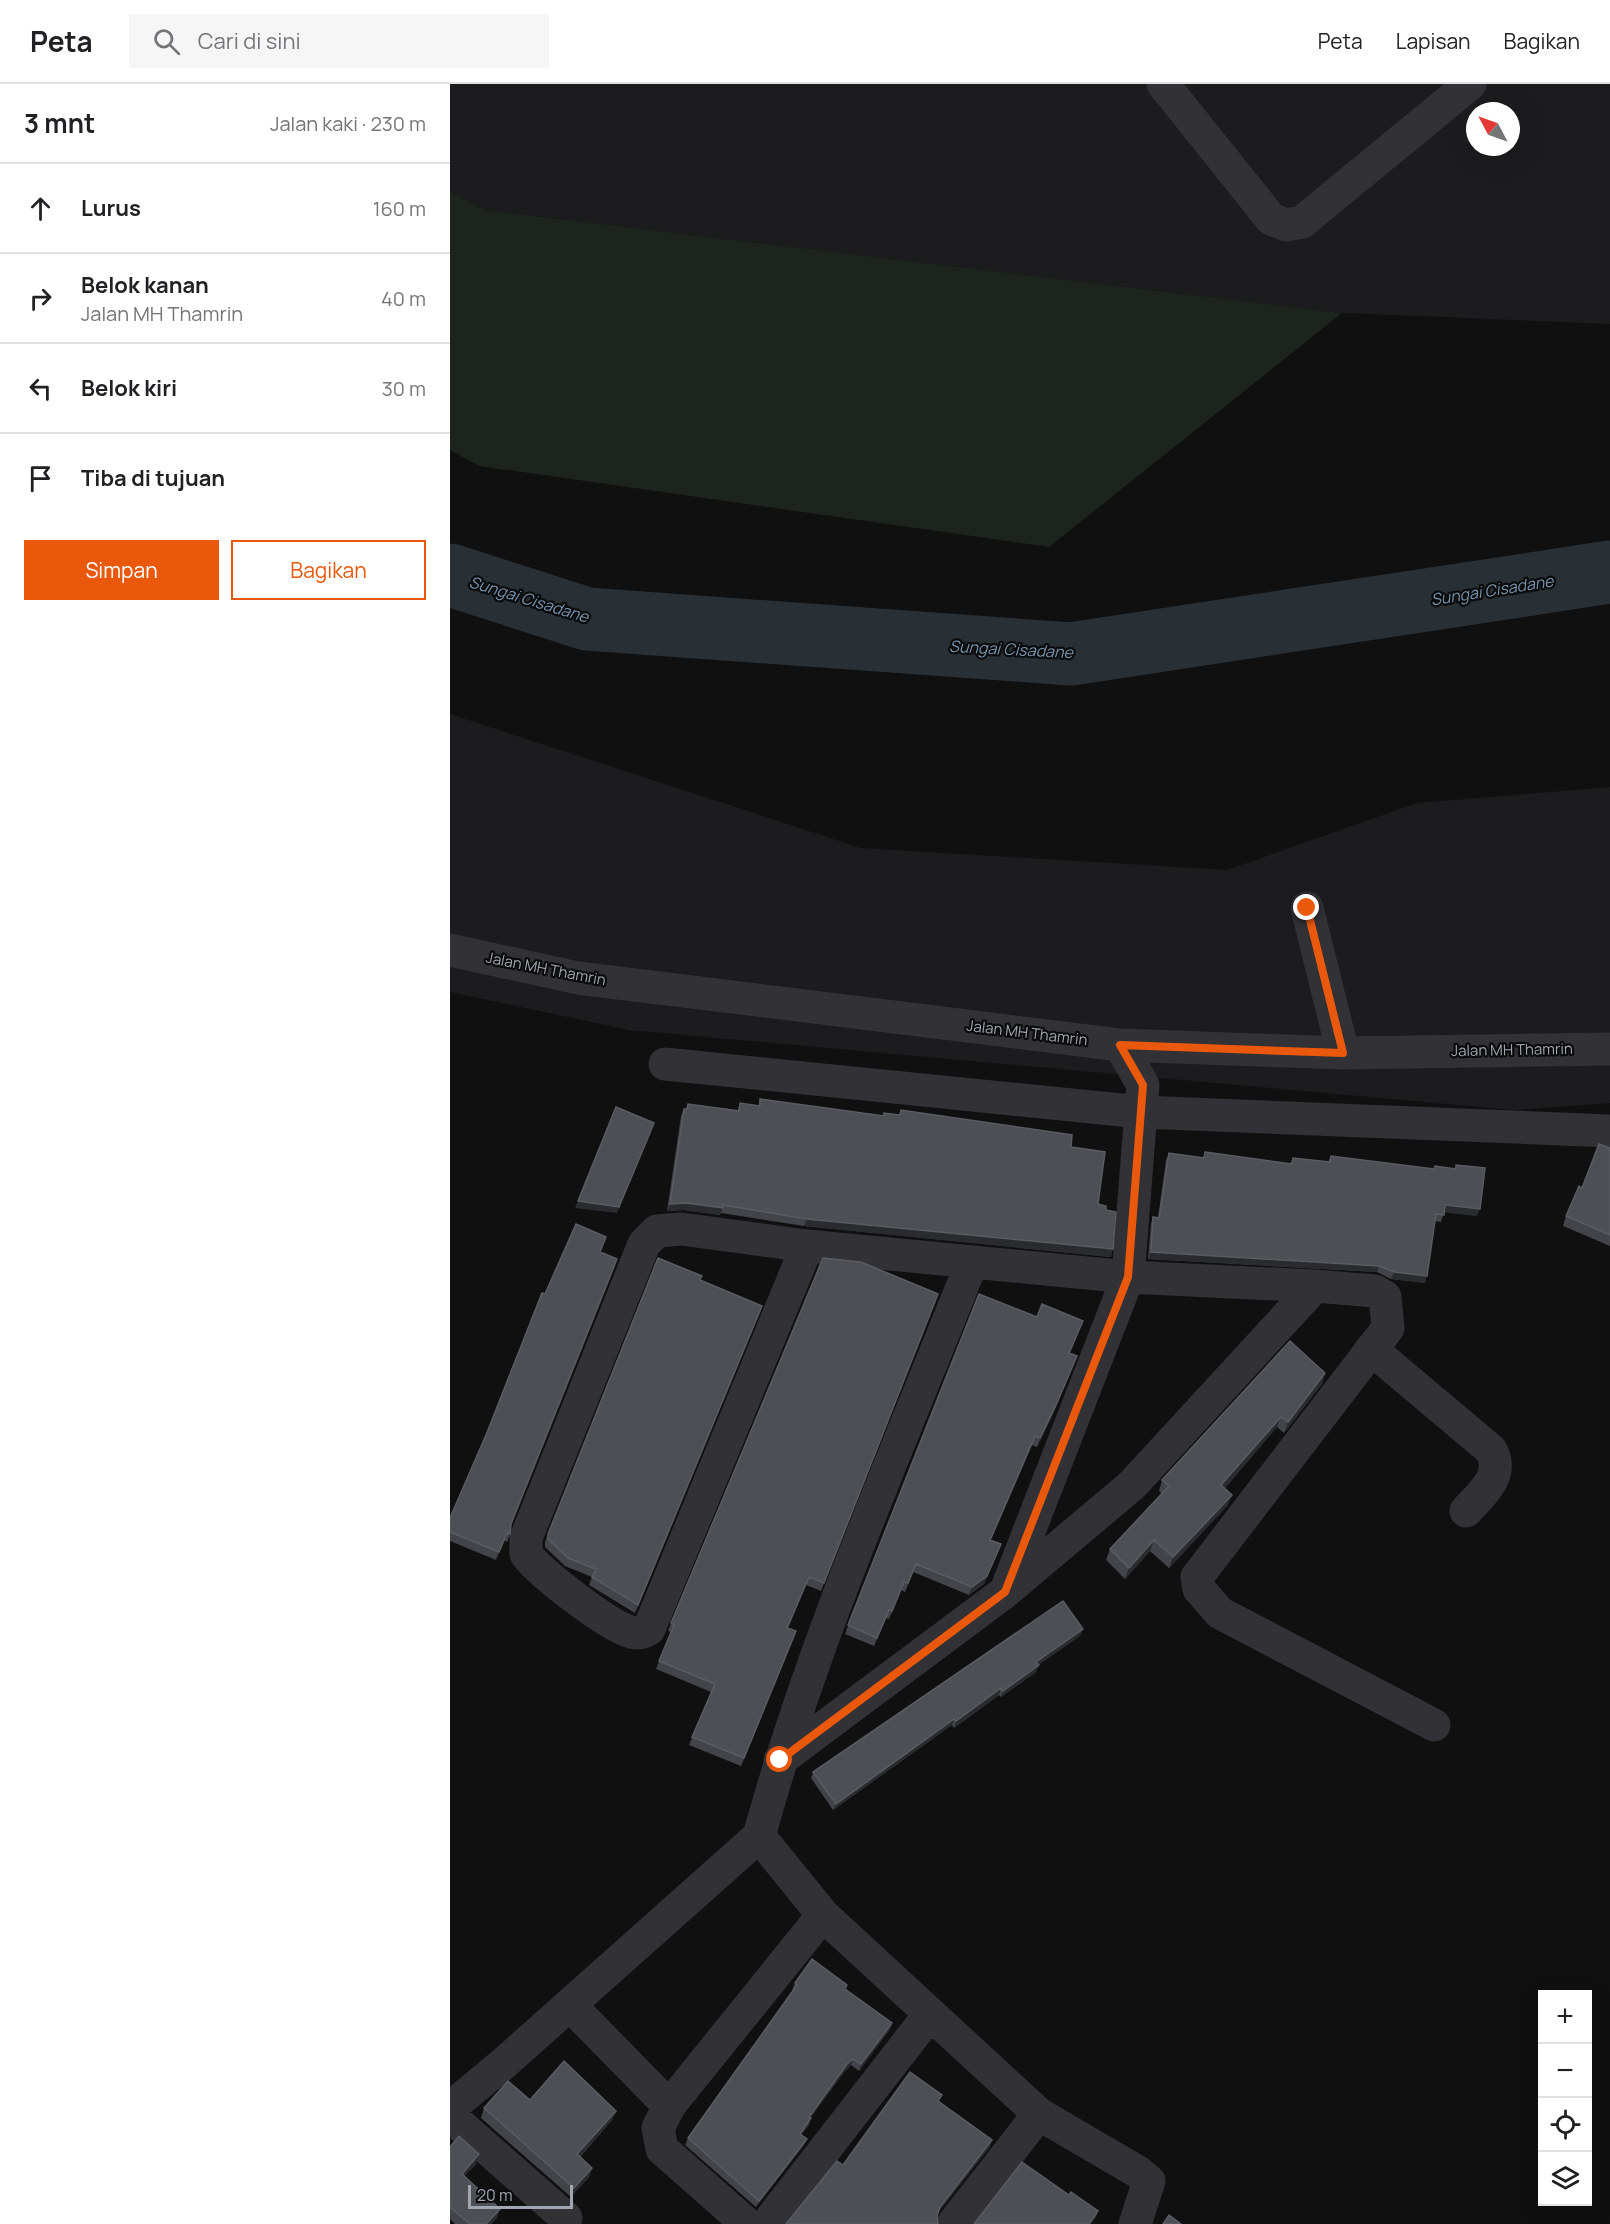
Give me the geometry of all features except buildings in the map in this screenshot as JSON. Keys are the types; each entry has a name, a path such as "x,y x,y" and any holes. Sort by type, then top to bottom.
{"street":[{"path":"1163,84 1271,219 1286,225 1302,222 1470,84"},
{"path":"1307,908 1343,1053"},
{"name":"Jalan MH Thamrin","path":"450,950 578,978 1120,1045 1343,1053 1610,1049"},
{"path":"1005,1592 1128,1277 1143,1085 1120,1045"},
{"path":"665,1064 1141,1112 1610,1131"},
{"path":"807,1246 649,1629 633,1633 618,1626 535,1566 526,1554 526,1538 644,1244 649,1236 667,1229 807,1246 1128,1277 1375,1291 1385,1297 1388,1328 1197,1577 1199,1589 1220,1613 1434,1725"},
{"path":"450,2108 570,2005 759,1836 780,1760 816,1658 972,1262"},
{"path":"780,1760 1005,1592 1132,1485 1315,1286"},
{"path":"1371,1349 1491,1450 1497,1467 1492,1483 1466,1511"},
{"path":"759,1836 823,1915 1038,2114 1138,2172 1149,2181 1135,2224"},
{"path":"747,2224 662,2149 658,2128 669,2106 823,1915"},
{"path":"570,2005 669,2106"},
{"path":"767,2224 930,2014"},
{"path":"953,2224 1038,2114"},
{"path":"450,2116 566,2218"}],"shaded area":[{"path":"450,84 1610,84 1610,324 1342,313 485,210 450,192"},
{"path":"450,192 485,210 1342,313 1049,547 479,466 450,450"},
{"path":"450,714 861,848 1227,870 1417,803 1610,787 1610,1103 1514,1110 629,1030 450,992"}],"waterway":[{"name":"Sungai Cisadane","path":"450,575 587,619 1071,654 1610,572"}],"route":[{"path":"780,1760 1005,1592 1128,1277 1143,1085 1120,1045 1343,1053 1307,908"}]}
